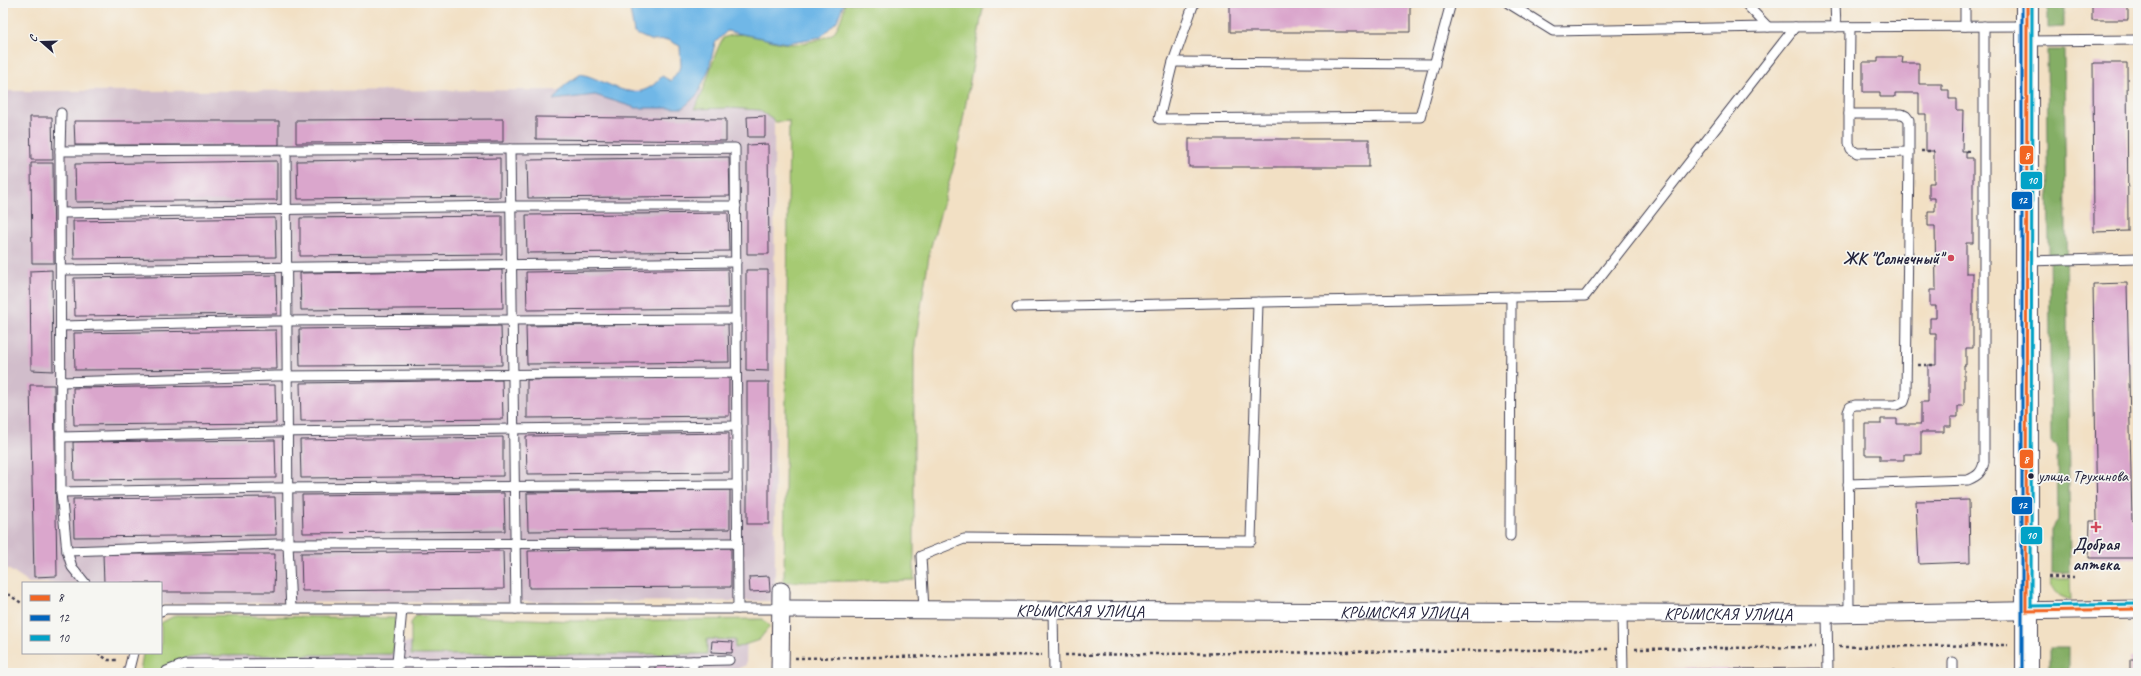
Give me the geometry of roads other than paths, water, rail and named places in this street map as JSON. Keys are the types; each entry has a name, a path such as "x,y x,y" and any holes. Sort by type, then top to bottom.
{"street":[{"path":"2027,3 2027,673"},
{"path":"780,666 781,591"},
{"name":"КРЫМСКАЯ УЛИЦА","path":"781,609 1827,614 2026,611"},
{"path":"2026,611 2138,609"}],"lane":[{"path":"1194,3 1173,62 1159,118 1420,117 1451,3"},
{"path":"1508,3 1553,31 1850,26 1984,26 2027,33 2138,40"},
{"path":"1745,3 1768,27"},
{"path":"1835,3 1836,27"},
{"path":"1965,3 1965,26"},
{"path":"1850,26 1849,143 1851,149 1857,153 1909,152"},
{"path":"1848,484 1968,480 1976,476 1982,470 1984,372 1984,26"},
{"path":"1017,307 1585,296 1795,27"},
{"path":"1173,62 1435,64"},
{"path":"61,113 61,492 66,551 72,567 84,582"},
{"path":"1849,613 1848,412 1850,407 1855,405 1896,404 1904,402 1906,396 1909,152 1908,120 1906,116 1902,114 1850,114"},
{"path":"60,151 735,148 738,609"},
{"path":"510,149 512,206 516,610"},
{"path":"286,151 288,321 287,488 291,609"},
{"path":"61,213 287,208 736,206"},
{"path":"2027,261 2138,258"},
{"path":"61,270 736,262"},
{"path":"1510,536 1511,298"},
{"path":"924,610 921,556 964,538 1251,541 1258,302"},
{"path":"61,326 288,321 736,319"},
{"path":"61,382 288,376 513,376 736,373"},
{"path":"61,437 288,431 737,426"},
{"path":"61,492 287,488 515,488 737,485"},
{"path":"66,551 288,544 738,543"},
{"path":"162,610 165,609 781,609"},
{"path":"398,673 402,609"},
{"path":"1053,610 1054,673"},
{"path":"1622,613 1622,673"},
{"path":"1827,614 1828,673"},
{"path":"128,673 132,657"},
{"path":"167,673 167,671 185,664 644,662 729,660"},
{"path":"693,661 693,673"},
{"path":"644,662 644,673"},
{"path":"1953,662 1953,673"}],"water":[{"path":"629,3 844,3 837,21 821,37 786,43 727,31 715,43 709,69 698,94 683,108 636,108 595,95 553,100 565,85 581,74 623,90 633,92 643,91 652,86 662,76 671,81 681,67 680,46 668,40 652,41 634,33"}],"place":[{"name":"ЖК \"Солнечный\"","path":"1951,258"},
{"name":"улица Трухинова","path":"2031,476"},
{"name":"Добрая аптека","path":"2096,527"}]}
